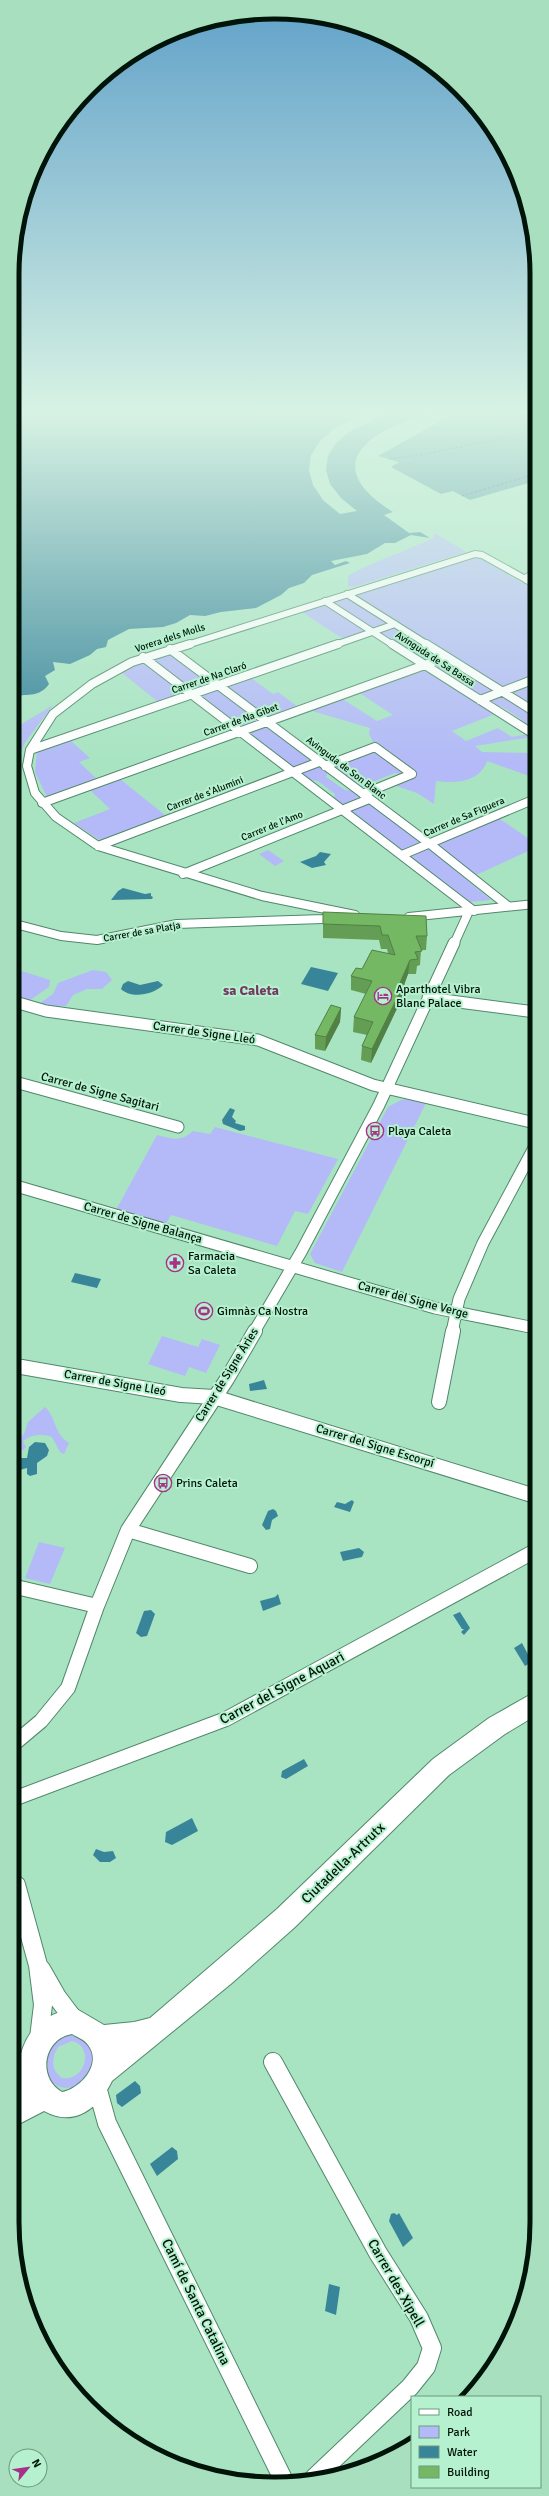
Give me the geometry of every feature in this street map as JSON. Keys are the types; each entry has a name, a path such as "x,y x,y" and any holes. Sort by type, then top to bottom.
{"main road":[{"name":"Ciutadella-Artrutx","path":"93,2087 155,2028 223,1974 286,1918 441,1767 496,1726 530,1706"},
{"path":"19,2082 36,2054 54,2026 75,2021 90,2026 100,2038 105,2057 93,2087 67,2105 56,2104 44,2097 38,2088 36,2054"},
{"path":"100,2038 134,2035 155,2028"},
{"path":"19,2111 44,2097"}],"street":[{"name":"Vorera dels Molls","path":"364,916 342,914 262,896 183,874 98,846 56,817 42,803 30,782 27,766 30,750 58,710 92,684 143,657 475,554 482,555 508,570 530,577"},
{"name":"Avinguda de Sa Bassa","path":"347,594 530,709"},
{"name":"Avinguda de Sa Bassa","path":"325,601 530,731"},
{"name":"Carrer de Na Claró","path":"30,750 395,624"},
{"name":"Avinguda de Son Blanc","path":"170,649 430,844 508,906"},
{"path":"143,657 402,855 472,911"},
{"name":"Carrer de Na Gibet","path":"42,803 447,657"},
{"path":"480,700 530,681"},
{"name":"Carrer de s'Alumini","path":"98,846 293,772 375,747 412,774 366,796"},
{"name":"Carrer de l'Amo","path":"183,874 342,809 366,796"},
{"name":"Carrer de Sa Figuera","path":"402,855 530,801"},
{"path":"401,918 530,904"},
{"name":"Carrer de Signe Àries","path":"19,1739 41,1721 68,1688 97,1606 128,1530 227,1379 292,1267 387,1088 428,998 472,911"},
{"name":"Carrer de sa Platja","path":"19,925 61,936 97,940 177,924 323,918 342,914"},
{"path":"428,998 530,1011"},
{"name":"Carrer de Signe Lleó","path":"19,1003 46,1011 258,1040 387,1088 530,1122"},
{"name":"Carrer de Signe Sagitari","path":"19,1083 178,1127"},
{"path":"439,1402 459,1299 483,1243 530,1155"},
{"name":"Carrer de Signe Balança","path":"19,1187 292,1267"},
{"name":"Carrer del Signe Verge","path":"292,1267 456,1313 530,1327"},
{"name":"Carrer de Signe Lleó","path":"19,1367 181,1395 214,1397"},
{"name":"Carrer del Signe Escorpí","path":"214,1397 530,1494"},
{"path":"128,1530 250,1566"},
{"name":"Carrer del Signe Aquari","path":"19,1797 226,1719 530,1554"},
{"path":"19,1589 97,1606"},
{"path":"19,1896 38,1965 43,2005 36,2054"},
{"path":"38,1965 57,1997 75,2021"},
{"name":"Carrer des Xipell","path":"273,2062 378,2253 419,2318 432,2348 426,2367 410,2387 319,2473"},
{"name":"Camí de Santa Catalina","path":"93,2087 107,2123 282,2477"}],"green space":[{"path":"435,533 466,552 354,587 348,586 348,576 369,565 433,538"},
{"path":"477,557 530,587 530,678 502,688 354,595"},
{"path":"347,597 530,712 530,729 521,723 521,719 502,707 494,706 331,602"},
{"path":"325,604 367,631 343,639 302,612"},
{"path":"169,653 210,684 193,690 152,659"},
{"path":"144,661 185,693 158,702 121,672"},
{"path":"425,668 495,714 452,731 466,741 498,728 512,737 528,734 530,736 530,737 475,746 482,752 530,753 530,776 487,761 484,768 479,773 466,780 459,782 436,781 434,804 417,793 391,784 404,775 395,773 367,784 367,790 365,791 331,765 374,744 369,734 370,728 309,710 341,698 377,721 393,715 358,692"},
{"path":"250,677 273,694 278,692 298,707 267,718 225,686"},
{"path":"530,684 530,704 509,692"},
{"path":"218,689 259,720 241,727 199,695"},
{"path":"53,705 24,744 19,758 19,726"},
{"path":"266,726 311,760 311,762 293,767 248,732"},
{"path":"70,740 90,758 79,762 98,780 47,797 35,772 37,751"},
{"path":"318,766 328,772 326,777 345,790 354,791 362,798 342,805 334,798 335,794 318,781 309,780 300,773"},
{"path":"120,779 166,816 101,841 74,823 110,809 90,790"},
{"path":"369,803 421,842 420,844 402,851 349,810"},
{"path":"500,819 530,840 530,850 476,875 436,845"},
{"path":"426,849 430,849 491,900 469,902 410,857"},
{"path":"268,850 284,861 275,866 259,854"},
{"path":"19,970 50,980 49,987 29,1001 19,998"},
{"path":"93,970 106,972 112,980 102,989 87,989 73,995 66,1006 48,1007 40,1003 53,994 58,983"},
{"path":"410,1099 426,1103 342,1272 315,1263 310,1254 388,1107 401,1100"},
{"path":"215,1127 338,1159 308,1214 295,1211 277,1246 171,1215 166,1224 116,1210 157,1135 176,1139 184,1137 193,1131 210,1134"},
{"path":"162,1336 198,1347 202,1339 220,1345 206,1373 189,1367 185,1376 148,1364"},
{"path":"45,1407 52,1416 60,1435 69,1443 64,1454 60,1452 52,1437 45,1435 37,1435 26,1439 23,1441 26,1447 23,1450 19,1450 19,1439 24,1434 28,1422"},
{"path":"39,1542 65,1548 50,1584 25,1578"},
{"path":"74,2032 91,2046 92,2064 86,2078 77,2085 66,2088 55,2085 48,2076 47,2061 53,2041","holes":["72,2041 79,2044 85,2056 81,2070 70,2078 62,2078 58,2075 53,2064 56,2051 58,2047"]}],"water":[{"path":"19,530 406,530 409,533 420,532 430,538 411,535 395,543 385,543 367,554 331,561 335,565 346,561 350,563 312,575 304,583 289,588 281,595 256,608 221,612 205,616 190,615 176,623 163,627 129,629 108,640 106,647 97,649 90,655 70,664 53,662 55,670 45,676 49,684 42,691 34,694 19,696"},
{"path":"320,852 331,854 324,862 326,865 312,868 300,862 316,856"},
{"path":"123,888 145,894 151,893 151,896 153,897 152,899 111,900 118,891"},
{"path":"311,967 338,973 328,991 301,984"},
{"path":"128,981 140,985 158,981 163,985 154,991 136,995 125,992 121,989 123,984"},
{"path":"230,1108 235,1110 232,1117 236,1121 235,1123 245,1126 245,1130 240,1131 223,1124 222,1120"},
{"path":"75,1273 101,1279 97,1288 71,1282"},
{"path":"264,1380 267,1389 250,1391 249,1384"},
{"path":"35,1442 45,1443 49,1450 47,1456 37,1463 37,1474 30,1476 27,1474 27,1468 19,1470 19,1458 27,1458 29,1447"},
{"path":"352,1500 354,1502 350,1512 334,1507 337,1502 345,1504"},
{"path":"273,1509 276,1511 278,1516 272,1520 270,1529 266,1530 262,1525 268,1511"},
{"path":"359,1548 364,1552 362,1557 343,1561 340,1552"},
{"path":"278,1594 281,1604 263,1611 260,1601 275,1597"},
{"path":"151,1610 155,1614 147,1636 141,1637 136,1633 144,1611"},
{"path":"460,1612 470,1628 464,1635 461,1632 464,1629 462,1629 453,1615"},
{"path":"522,1643 530,1658 530,1663 525,1666 514,1648"},
{"path":"304,1759 308,1766 286,1779 281,1777 282,1771"},
{"path":"192,1818 198,1831 172,1845 165,1842 166,1832"},
{"path":"96,1849 104,1852 113,1851 116,1858 110,1862 100,1862 93,1855"},
{"path":"135,2081 140,2086 141,2093 122,2107 117,2103 116,2095"},
{"path":"172,2147 177,2151 178,2159 157,2176 150,2164"},
{"path":"394,2213 397,2215 399,2213 413,2238 403,2247 389,2221 391,2214"},
{"path":"329,2284 340,2287 336,2315 325,2311"}],"building":[{"path":"323,912 426,916 427,936 416,936 422,951 415,952 418,959 410,960 400,983 404,984 372,1049 362,1046 373,1022 354,1017 372,981 351,976 356,968 362,969 372,950 395,955 388,935 382,935 380,926 323,924"},
{"path":"331,1005 341,1008 326,1037 315,1035"}],"place":[{"name":"Aparthotel Vibra Blanc Palace","path":"383,996"},
{"name":"Playa Caleta","path":"375,1131"},
{"name":"Farmacia Sa Caleta","path":"175,1263"},
{"name":"Gimnàs Ca Nostra","path":"204,1311"},
{"name":"Prins Caleta","path":"163,1483"}],"district":[{"name":"sa Caleta","path":"251,990"}]}
